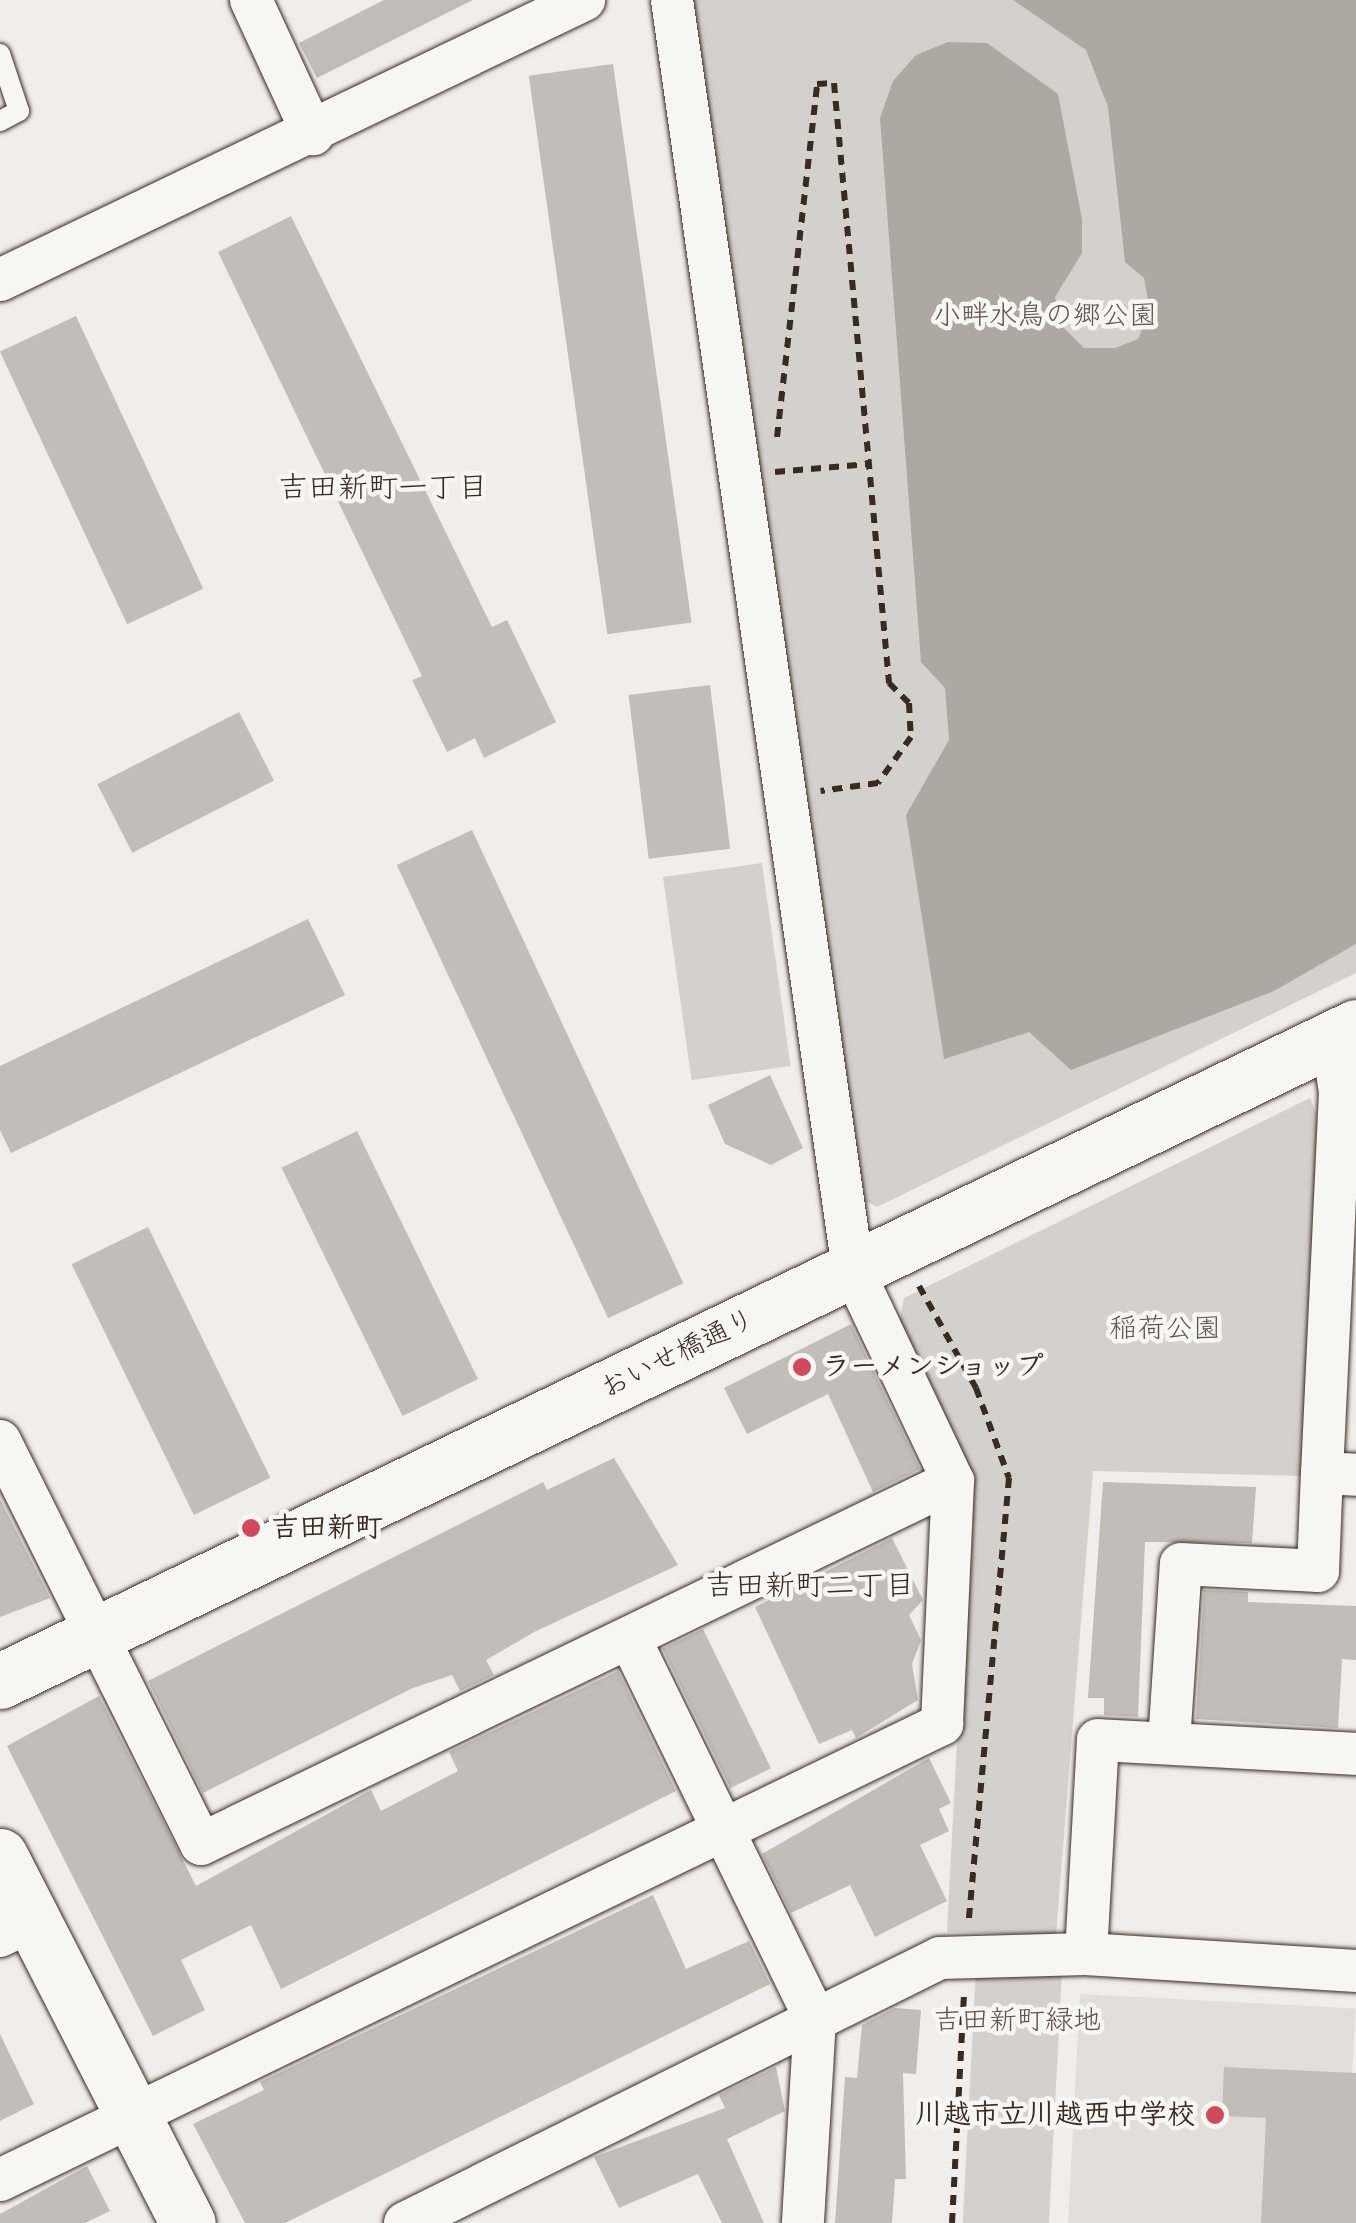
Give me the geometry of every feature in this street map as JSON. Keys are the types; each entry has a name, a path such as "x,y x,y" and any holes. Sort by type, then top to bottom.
{"street":[{"path":"251,0 313,134"},
{"path":"0,280 313,134 584,0"},
{"path":"0,2180 724,1833 942,1724 953,1481 853,1270 672,0"},
{"path":"1169,1742 1181,1564 1318,1571 1339,1474 1340,1092 1344,1033"},
{"name":"おいせ橋通り","path":"0,1681 1344,1033"},
{"path":"3,1454 98,1633 201,1844 953,1481"},
{"path":"630,1639 815,2019 804,2223"},
{"path":"1086,1954 1098,1740 1356,1754"},
{"path":"0,1856 16,1928 134,2116 188,2223"},
{"path":"405,2223 451,2213 815,2019 940,1958 1086,1954 1356,1971"}],"lane":[{"path":"0,54 19,111 0,121"}],"path":[{"path":"772,473 818,84 834,82 889,683 909,703 912,737 878,783 833,789"},
{"path":"792,470 869,464"},
{"path":"952,2223 964,1987"}],"shaded area":[{"name":"小畔水鳥の郷公園","path":"1013,0 1356,0 1356,944 1274,991 1071,1070 1029,1032 944,1059 906,815 949,740 945,688 921,662 880,118 893,81 916,55 948,42 987,43 1058,94 1082,219 1082,253 1055,297 1062,326 1084,348 1115,348 1138,339 1150,311 1144,278 1125,262 1108,107 1086,50"},
{"name":"川越市立川越西中学校","path":"1080,1994 1356,2008 1344,2223 1068,2223"}],"green space":[{"name":"小畔水鳥の郷公園","path":"687,0 1356,0 1356,973 877,1207 859,1198"},
{"path":"762,863 791,1066 692,1080 663,877"},
{"name":"稲荷公園","path":"1310,1098 1318,1117 1305,1476 1093,1471 1056,1935 947,1932 971,1475 898,1330 904,1298"},
{"name":"吉田新町緑地","path":"976,1969 1062,1974 1049,2223 963,2223"}],"building":[{"path":"384,0 473,0 317,78 299,43"},
{"path":"613,64 691,623 607,634 529,76"},
{"path":"291,216 492,627 507,620 556,722 484,758 475,738 447,752 412,680 422,676 218,252"},
{"path":"76,316 203,589 127,624 0,352"},
{"path":"710,685 730,849 649,859 629,695"},
{"path":"239,712 274,781 132,853 97,784"},
{"path":"472,830 683,1283 608,1318 397,865"},
{"path":"308,919 345,995 11,1153 0,1130 0,1066"},
{"path":"770,1075 803,1148 771,1165 725,1144 708,1105"},
{"path":"357,1131 478,1379 402,1416 282,1168"},
{"path":"148,1227 270,1478 194,1515 72,1264"},
{"path":"851,1324 920,1469 873,1492 828,1394 747,1434 724,1388"},
{"path":"614,1458 678,1565 534,1632 486,1660 494,1675 460,1691 452,1675 413,1688 203,1793 148,1681 543,1482 547,1490"},
{"path":"1103,1482 1256,1487 1252,1543 1145,1542 1138,1717 1104,1715 1104,1698 1088,1698"},
{"path":"0,1499 50,1598 0,1617"},
{"path":"892,1538 923,1600 909,1615 921,1640 912,1664 918,1700 856,1738 852,1730 819,1744 755,1607"},
{"path":"1204,1590 1248,1592 1248,1602 1356,1606 1356,1660 1342,1659 1338,1728 1196,1719"},
{"path":"703,1629 771,1768 731,1788 663,1649"},
{"path":"618,1671 676,1791 281,1989 251,1925 181,1960 205,2010 153,2036 7,1746 99,1696 196,1886 371,1790 381,1811 458,1771 449,1752"},
{"path":"929,1758 951,1803 939,1809 949,1831 920,1845 947,1901 875,1937 850,1885 791,1913 762,1854"},
{"path":"653,1895 686,1969 749,1941 770,1984 285,2223 245,2223 193,2124 264,2090 260,2082"},
{"path":"895,2008 921,2010 916,2074 903,2073 906,2179 895,2179 892,2223 835,2223 845,2077 857,2078 862,2025"},
{"path":"0,2034 34,2104 0,2121"},
{"path":"776,2067 785,2111 727,2139 764,2223 722,2223 698,2174 619,2208 594,2157 725,2108 719,2095"},
{"path":"1224,2067 1356,2073 1356,2223 1261,2223 1266,2118 1222,2116"},
{"path":"87,2166 110,2211 85,2223 0,2223 0,2214"}],"place":[{"name":"ラーメンショップ","path":"802,1367"},
{"name":"吉田新町","path":"251,1528"},
{"name":"川越市立川越西中学校","path":"1215,2115"}],"district":[{"name":"吉田新町一丁目","path":"383,488"},
{"name":"吉田新町二丁目","path":"810,1586"}]}
